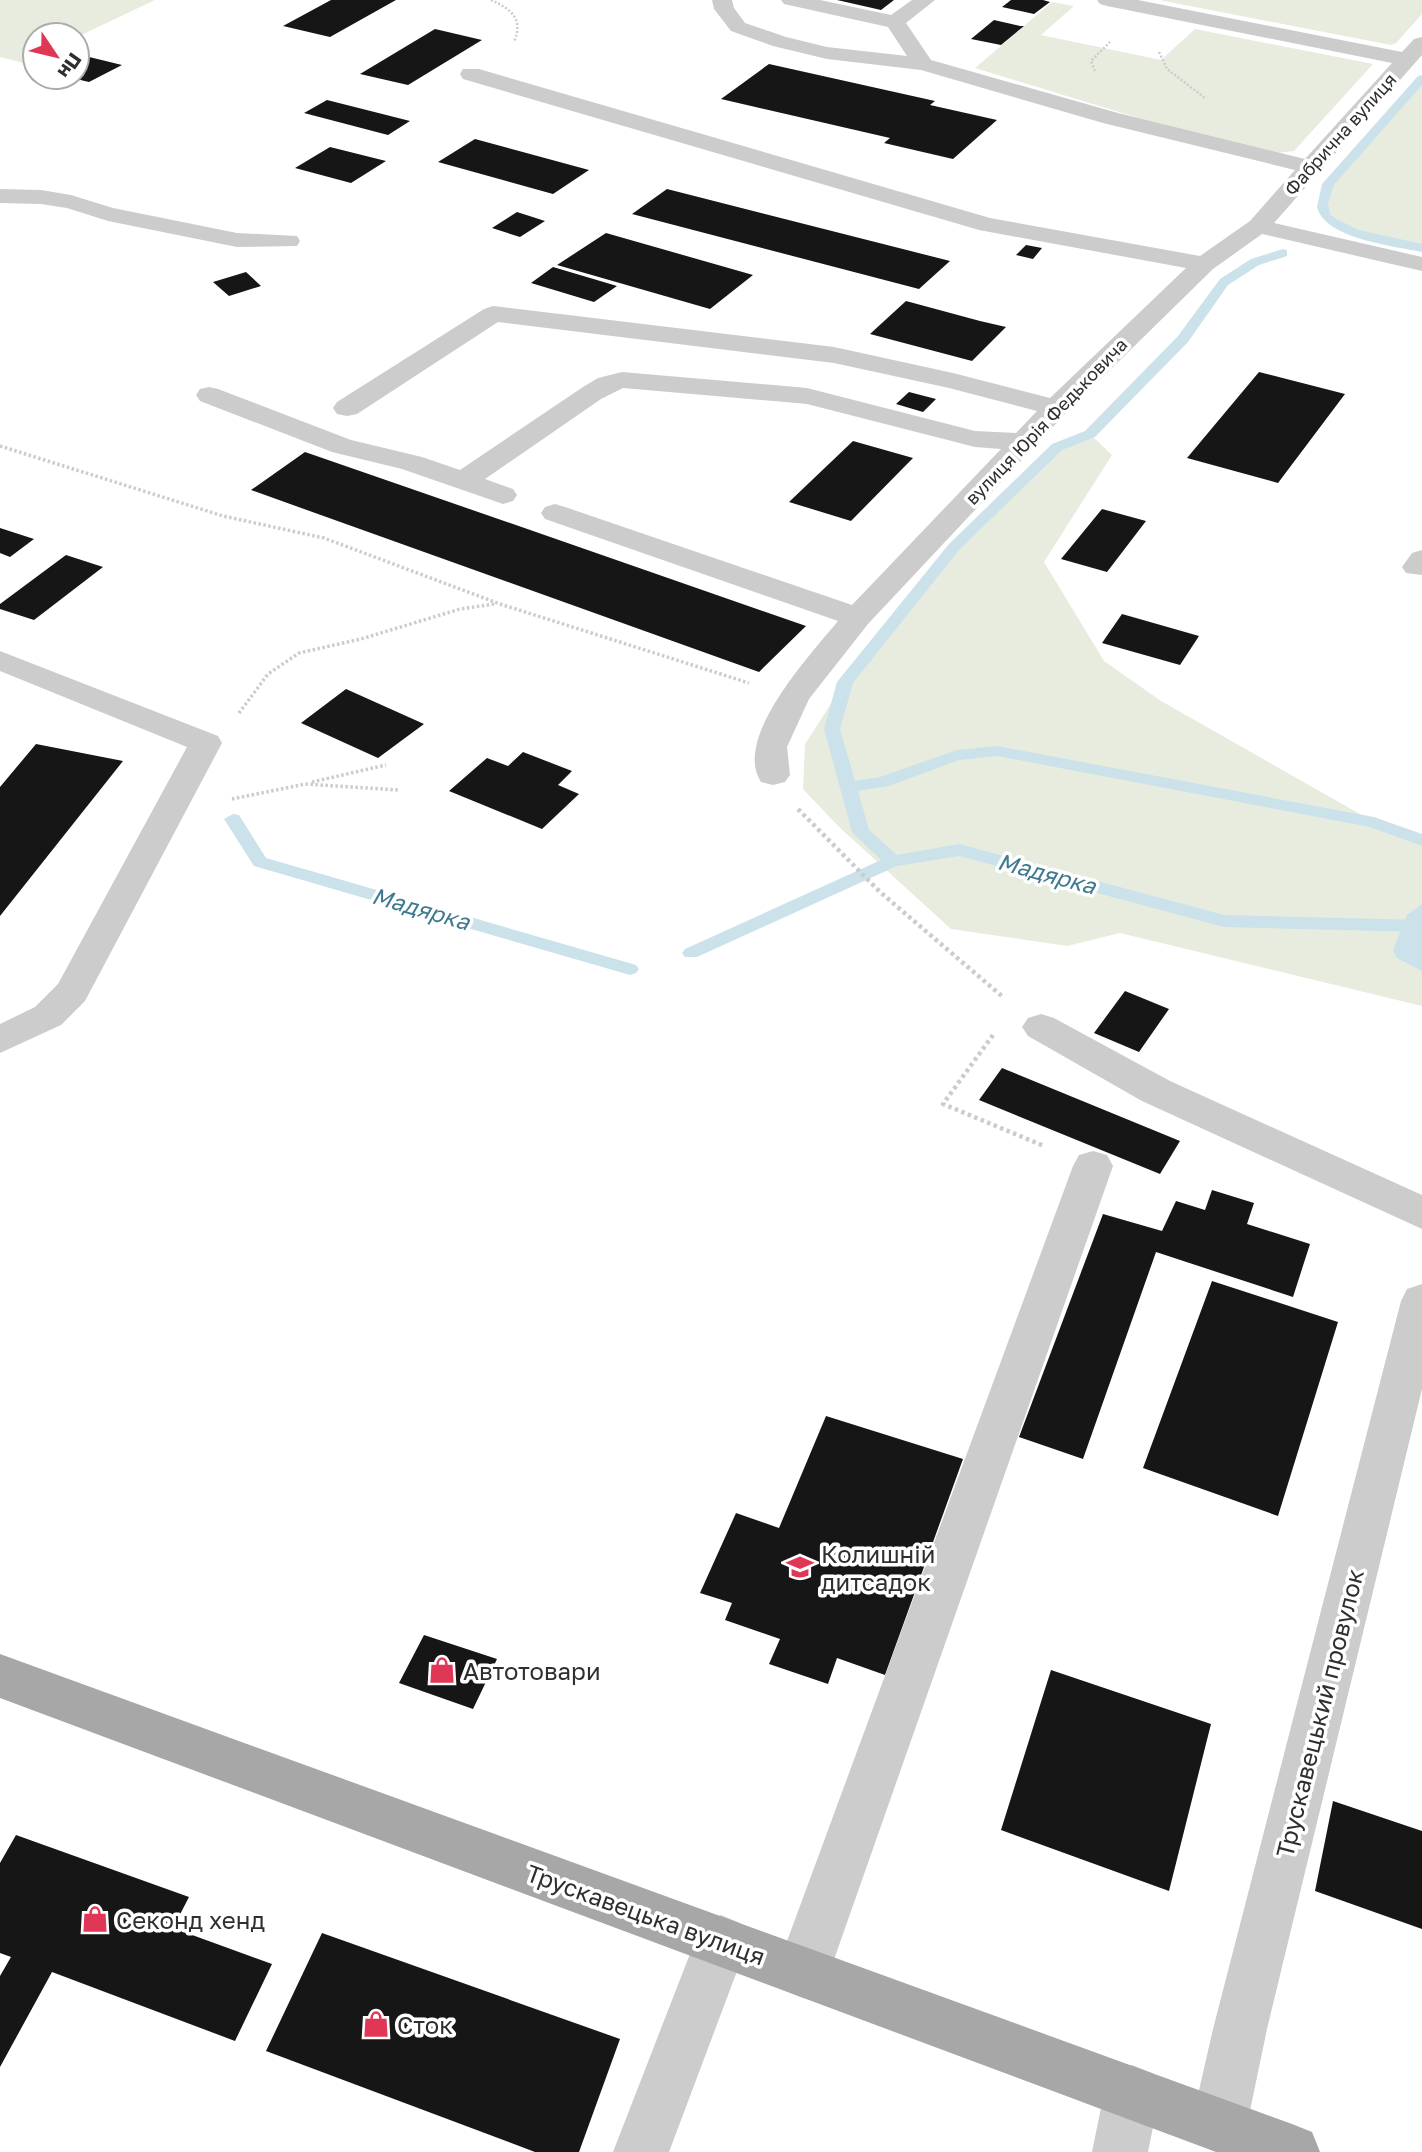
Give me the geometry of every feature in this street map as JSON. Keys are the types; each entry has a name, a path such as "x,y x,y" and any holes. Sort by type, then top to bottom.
{"main road":[{"name":"Трускавецька вулиця","path":"0,1676 1292,2152"}],"street":[{"path":"722,0 724,9 738,27 780,42 827,53 923,64 1111,118 1310,167"},
{"path":"791,0 895,22 923,64"},
{"path":"895,22 925,0"},
{"path":"1107,0 1406,59"},
{"name":"Фабрична вулиця","path":"1258,226 1422,42"},
{"path":"471,74 987,225 1204,264"},
{"path":"0,195 71,202 127,218 237,240 288,241"},
{"path":"1258,226 1422,264"},
{"name":"вулиця Юрія Федьковича","path":"773,775 771,747 794,697 857,617 1055,408 1204,264 1258,226"},
{"path":"347,408 493,314 834,355 953,381 1055,408"},
{"path":"463,481 592,393 607,384 622,380 807,396 975,439 1024,442"},
{"path":"209,395 342,446 412,463 503,495"},
{"path":"555,513 857,617"},
{"path":"0,660 206,743 72,992 48,1016 0,1040"},
{"path":"1027,1017 1156,1091 1422,1213"},
{"path":"803,1971 1093,1166"},
{"name":"Трускавецький провулок","path":"1219,2125 1250,1989 1422,1301"},
{"path":"641,2152 721,1942"},
{"path":"1120,2152 1132,2093"}],"path":[{"path":"1111,118 1091,61 1148,8 1162,64 1177,78 1200,92 1209,103"},
{"path":"0,446 223,516 324,538 500,604 794,697"},
{"path":"206,743 232,726 253,688 280,664 309,648 361,639 473,605 500,604"},
{"path":"169,812 386,765"},
{"path":"773,775 792,802 880,892 1027,1017 943,1104 1093,1166"},
{"path":"305,784 398,790"}],"shaded area":[{"path":"0,0 155,0 91,30 91,21 21,21 21,62 0,57"},
{"path":"1159,0 1422,0 1422,14 1396,43 1391,45"},
{"path":"1052,2 1074,6 1041,35 1161,60 1195,29 1373,64 1294,151 1277,153 1145,120 975,68"},
{"path":"1422,78 1422,248 1369,237 1331,222 1323,207 1328,184"},
{"path":"1090,434 1112,455 1044,562 1104,661 1161,701 1374,822 1422,837 1422,1006 1120,933 1067,946 951,929 838,826 803,789 805,744 845,682 954,547 1057,447"}],"water":[{"path":"1422,904 1422,971 1397,958 1393,950 1407,915"}],"building":[{"path":"331,0 396,0 330,37 283,26"},
{"path":"837,0 894,0 881,10"},
{"path":"1011,0 1050,2 1034,14 1002,7"},
{"path":"994,20 1024,26 1001,45 971,39"},
{"path":"435,29 482,40 408,85 360,74"},
{"path":"91,57 122,65 91,81"},
{"path":"769,64 935,101 930,105 997,120 953,159 884,143 890,138 721,99"},
{"path":"327,100 410,121 388,135 304,113"},
{"path":"475,139 589,170 553,194 438,162"},
{"path":"330,147 386,161 351,183 295,168"},
{"path":"667,189 950,261 919,289 632,214"},
{"path":"517,212 545,221 520,237 492,228"},
{"path":"606,233 753,275 710,309 557,265"},
{"path":"1026,245 1042,248 1033,259 1016,255"},
{"path":"553,267 617,286 594,302 531,283"},
{"path":"246,272 261,286 229,296 213,282"},
{"path":"906,301 1006,327 972,361 870,334"},
{"path":"1259,372 1345,394 1278,483 1187,458"},
{"path":"909,392 936,399 923,412 896,404"},
{"path":"853,441 913,458 851,521 789,502"},
{"path":"305,452 806,626 759,672 251,490"},
{"path":"1102,509 1146,521 1107,572 1061,559"},
{"path":"0,528 34,539 10,557 0,553"},
{"path":"66,555 103,567 34,620 0,609 0,604"},
{"path":"1122,614 1199,636 1180,665 1102,643"},
{"path":"346,689 424,724 378,758 301,723"},
{"path":"36,744 123,761 0,916 0,787"},
{"path":"523,752 572,771 558,785 579,794 542,829 449,791 487,758 508,766"},
{"path":"1125,991 1169,1009 1139,1052 1094,1033"},
{"path":"1002,1068 1180,1141 1160,1174 979,1100"},
{"path":"1212,1190 1254,1203 1247,1224 1310,1244 1293,1297 1156,1252 1083,1459 1019,1437 1103,1214 1162,1231 1176,1201 1205,1210"},
{"path":"1212,1281 1338,1322 1278,1516 1143,1468"},
{"path":"826,1416 963,1459 885,1675 837,1658 828,1684 769,1664 780,1639 725,1620 732,1603 700,1593 736,1513 779,1528"},
{"path":"424,1635 497,1659 473,1709 399,1683"},
{"path":"1051,1670 1211,1724 1169,1891 1001,1830"},
{"path":"1333,1801 1422,1831 1422,1929 1315,1891"},
{"path":"16,1835 189,1897 173,1928 272,1964 235,2041 52,1972 0,2067 0,1976 11,1957 0,1953 0,1863"},
{"path":"322,1933 620,2039 579,2152 535,2152 266,2051"}],"waterway":[{"path":"1422,78 1328,184 1323,200 1325,215 1331,222 1369,237 1422,248"},
{"path":"893,861 861,832 832,729 845,682 954,547 1057,447 1090,434 1183,339 1224,282 1255,262 1283,253"},
{"path":"849,787 883,782 957,755 997,751 1374,822 1422,840"},
{"name":"Мадярка","path":"233,819 260,862 630,969"},
{"name":"Мадярка","path":"893,861 959,850 1224,921 1422,926"},
{"name":"Мадярка","path":"691,953 893,861"}],"place":[{"name":"Колишній дитсадок","path":"800,1567"},
{"name":"Автотовари","path":"442,1670"},
{"name":"Секонд хенд","path":"95,1919"},
{"name":"Сток","path":"376,2024"}]}
